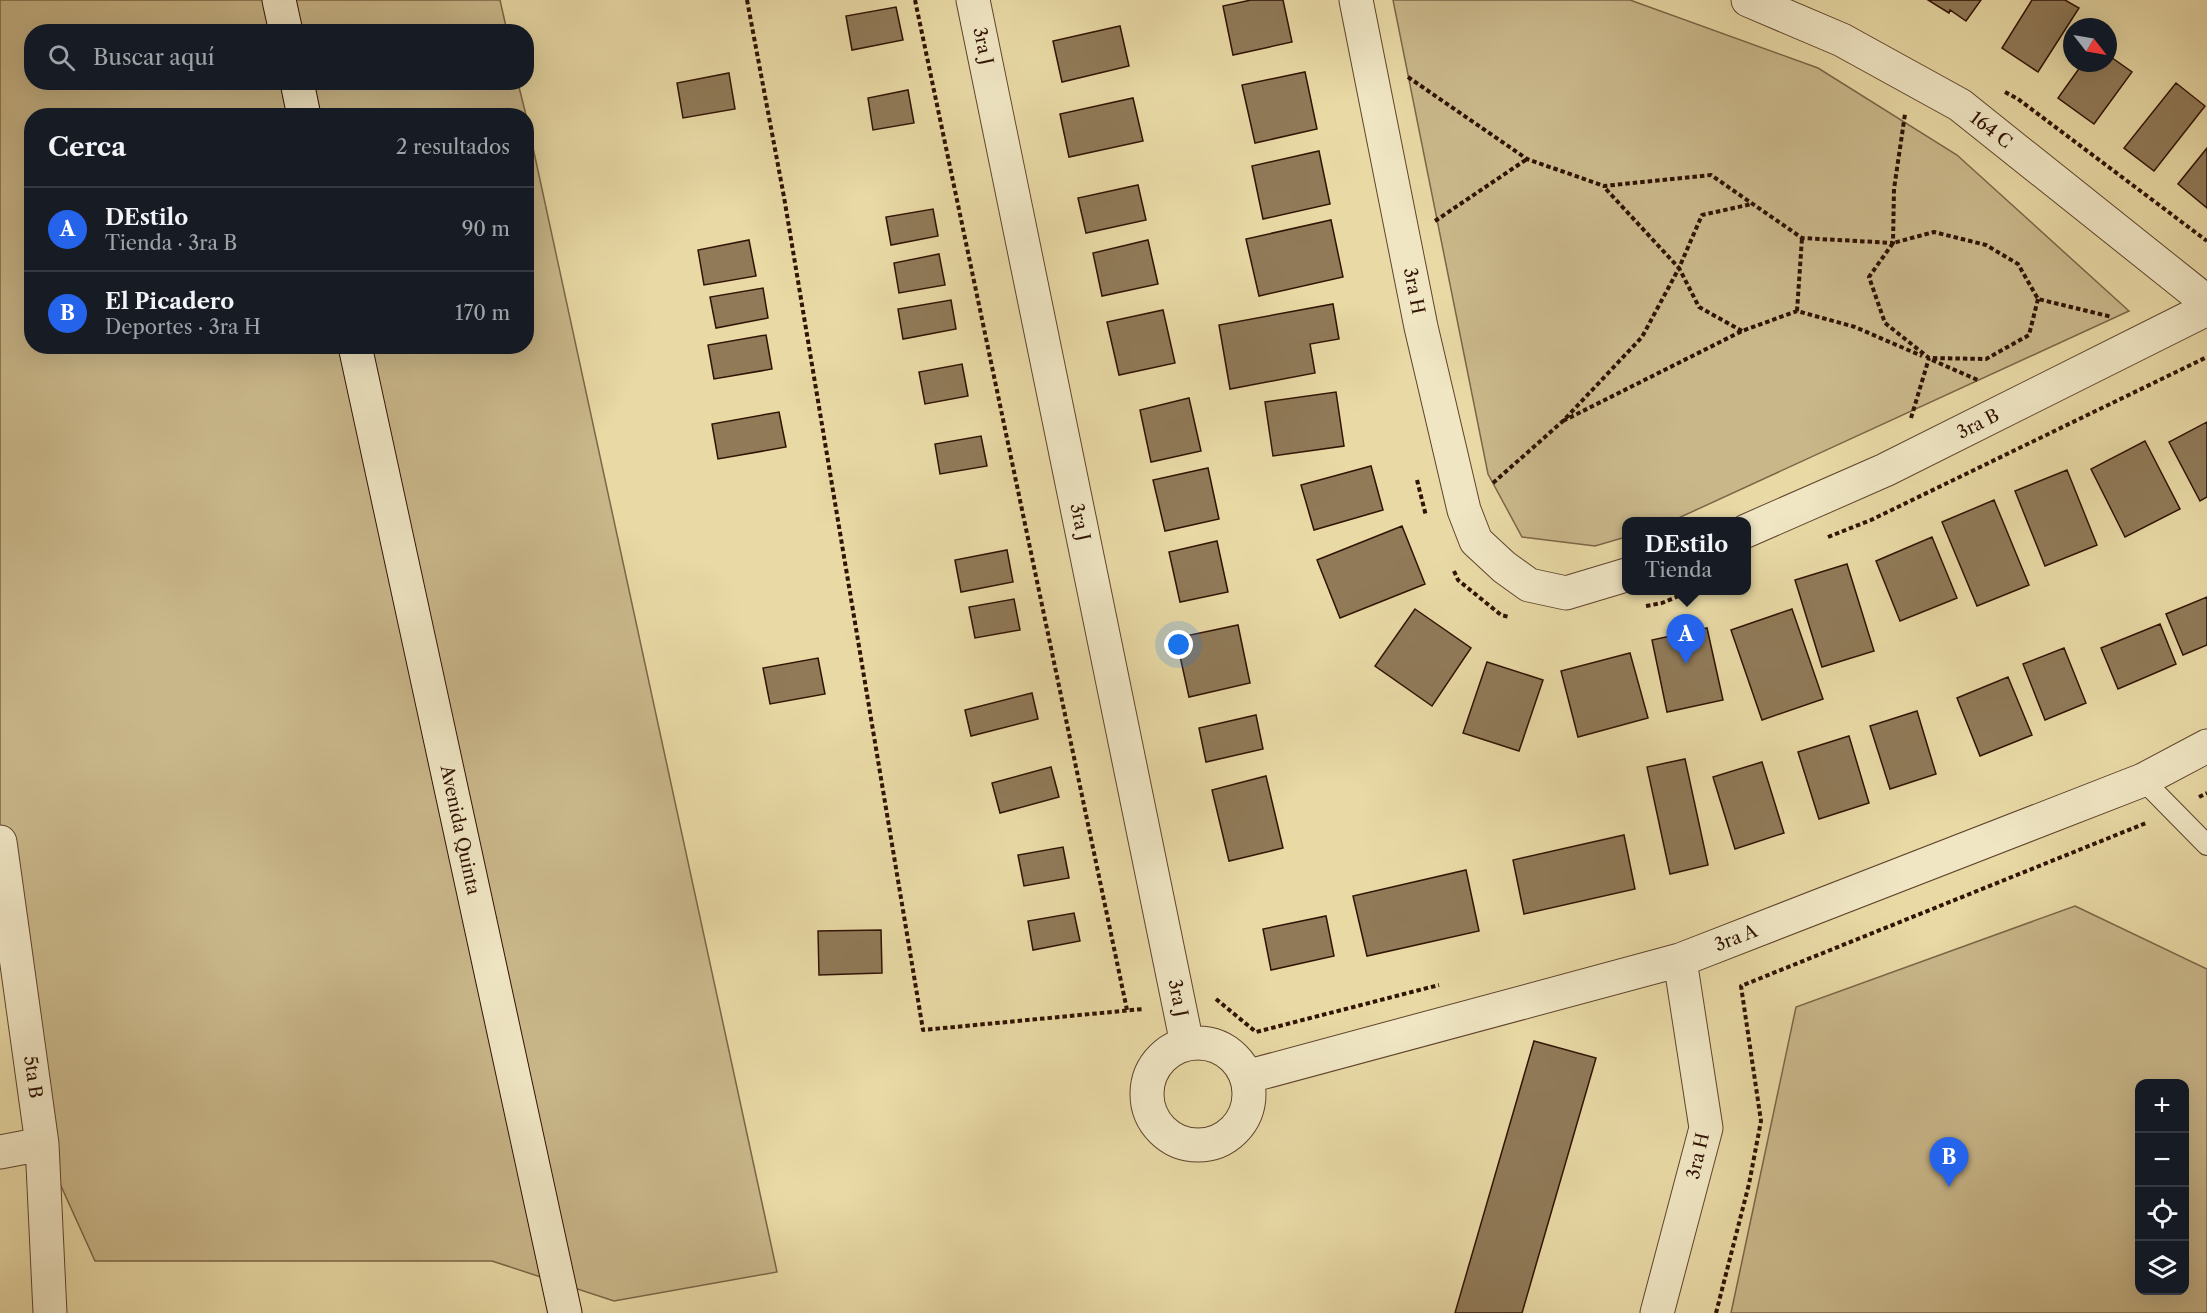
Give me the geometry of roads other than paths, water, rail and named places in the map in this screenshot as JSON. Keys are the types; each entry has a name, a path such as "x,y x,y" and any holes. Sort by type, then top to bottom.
{"street":[{"path":"279,0 284,24"},
{"name":"3ra J","path":"973,0 1187,1044"},
{"name":"3ra H","path":"1356,0 1421,327 1464,510 1476,541 1504,567 1529,585 1566,593 1622,576"},
{"name":"164 C","path":"1748,0 1842,40 1960,105 2207,302"},
{"path":"299,90 302,108"},
{"name":"3ra B","path":"1751,529 1897,464 2207,309"},
{"name":"Avenida Quinta","path":"357,354 565,1313"},
{"name":"3ra A","path":"1246,1077 1680,960 2143,780 2207,746"},
{"name":"5ta B","path":"0,842 42,1144 50,1313"},
{"name":"3ra H","path":"1657,1313 1706,1128 1680,960"},
{"path":"1202,1043 1216,1046 1239,1064 1246,1077 1249,1095 1246,1112 1238,1126 1225,1138 1208,1144 1191,1145 1175,1140 1162,1131 1147,1104 1147,1088 1160,1060 1173,1050 1187,1044 1202,1043"},
{"path":"0,1152 42,1144"}],"lane":[{"path":"2143,780 2207,845"}],"place":[{"name":"DEstilo","path":"1686,664"},
{"name":"El Picadero","path":"1949,1187"}]}
